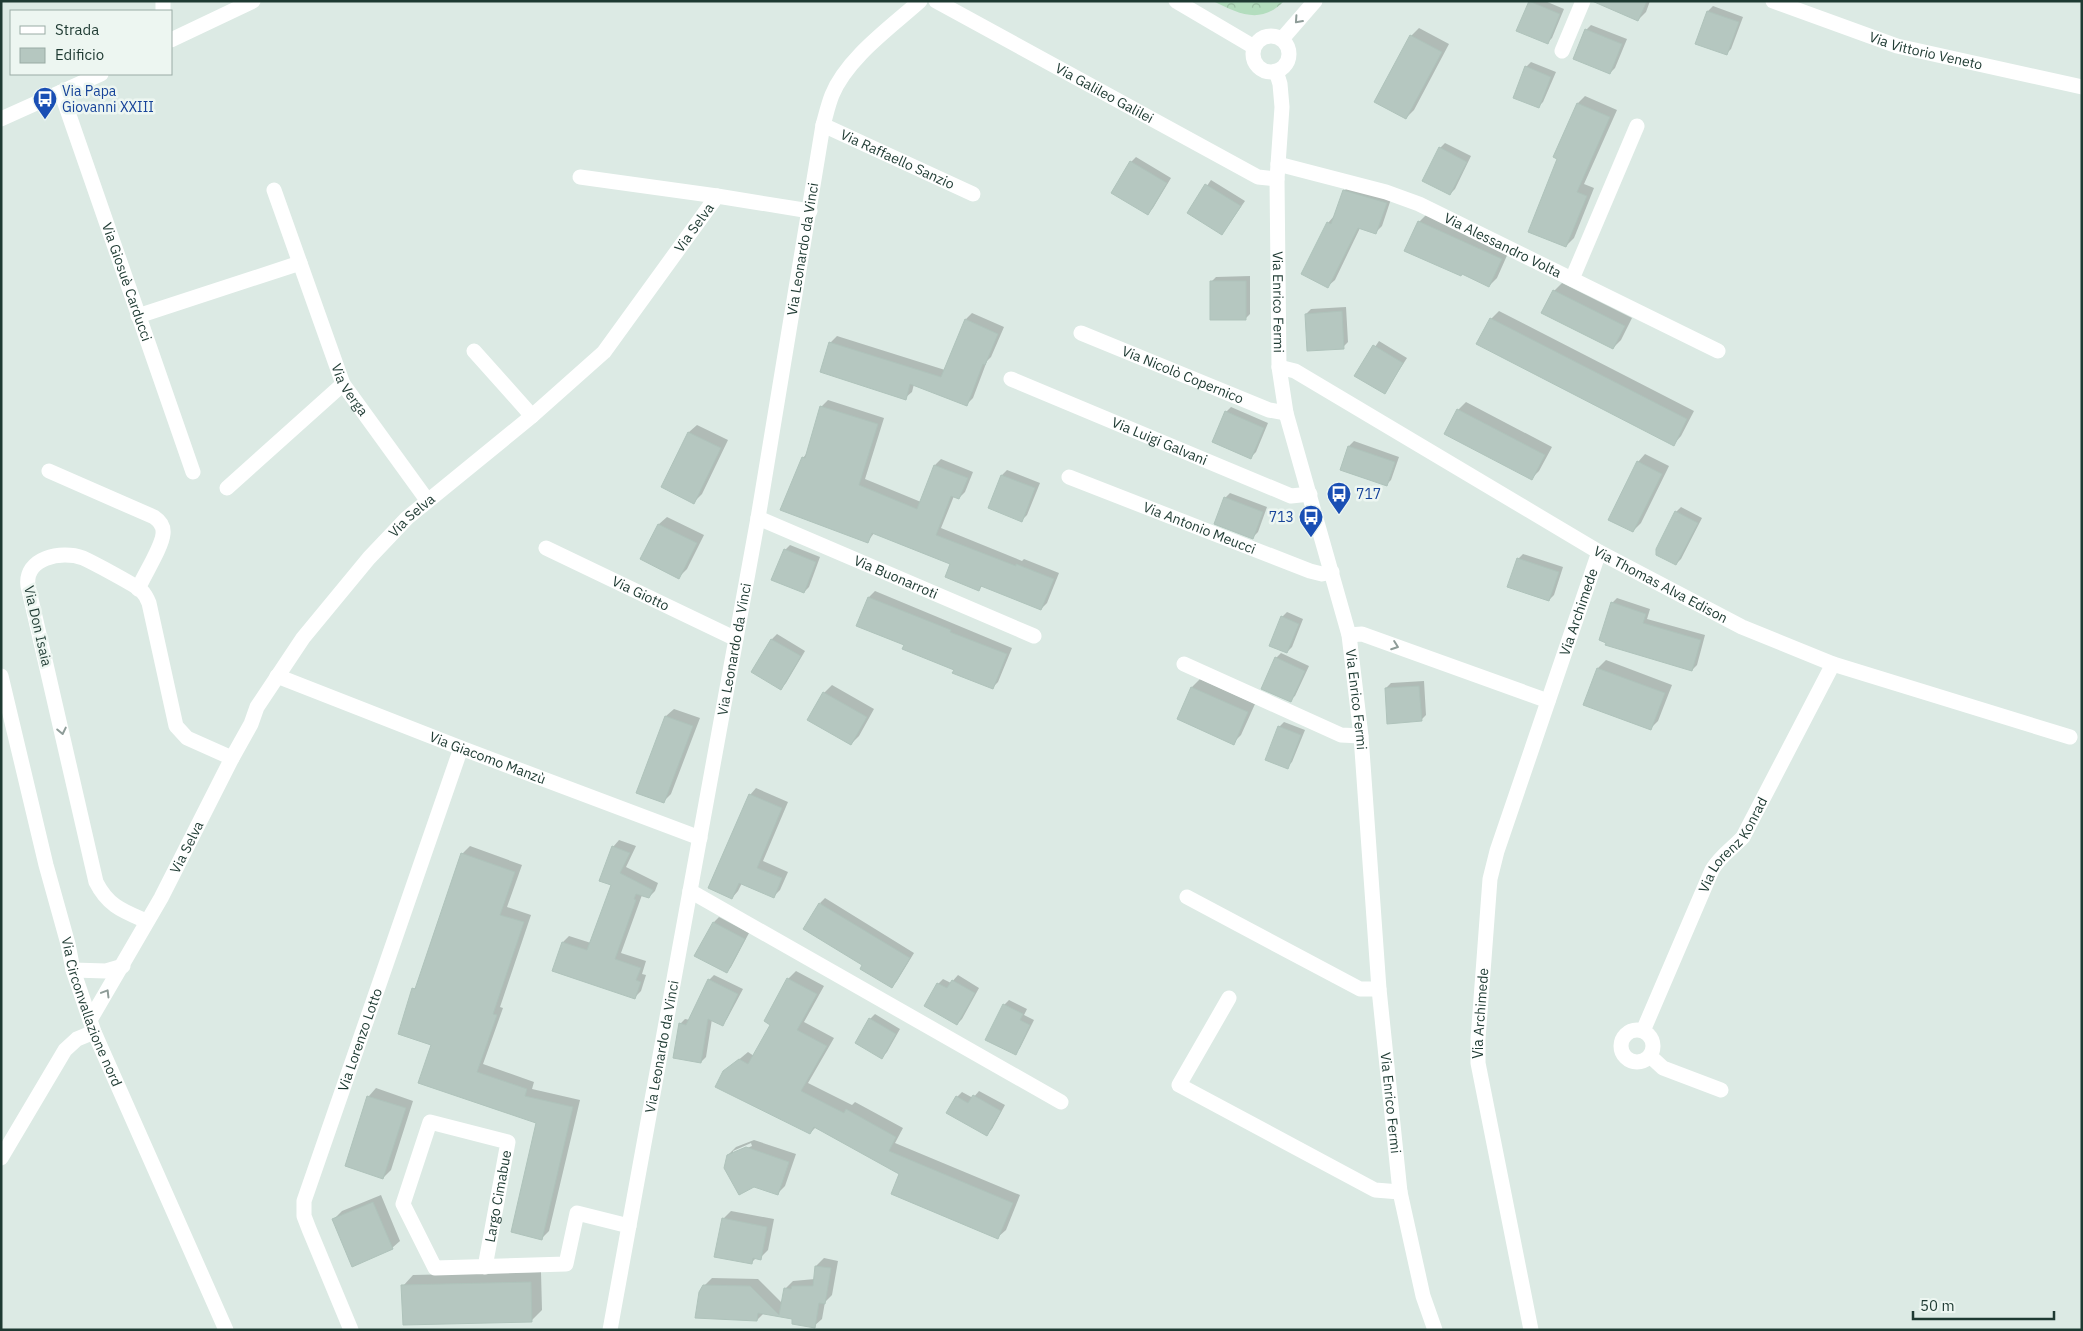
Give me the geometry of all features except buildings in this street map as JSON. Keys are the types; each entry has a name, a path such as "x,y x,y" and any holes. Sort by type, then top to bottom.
{"street":[{"path":"172,40 253,1"},
{"name":"Via Leonardo da Vinci","path":"610,1330 758,518 823,125 832,94 844,74 858,57 920,1"},
{"name":"Via Galileo Galilei","path":"936,1 1258,177 1278,172"},
{"path":"1176,1 1254,47"},
{"path":"1282,39 1315,1"},
{"path":"1562,51 1583,1"},
{"name":"Via Vittorio Veneto","path":"1774,1 1897,46 2082,87"},
{"path":"1268,36 1282,39 1288,46 1288,61 1283,68 1267,72 1260,68 1253,57 1254,47 1259,40 1268,36"},
{"name":"Via Enrico Fermi","path":"1276,71 1280,84 1282,107 1278,172 1279,367 1286,413 1349,635 1361,736 1379,989 1400,1192 1423,1296 1435,1330"},
{"path":"1,120 99,75"},
{"name":"Via Giosuè Carducci","path":"61,92 193,472"},
{"name":"Via Raffaello Sanzio","path":"823,125 972,194"},
{"path":"1572,279 1637,126"},
{"name":"Via Alessandro Volta","path":"1278,172 1386,192 1419,204 1718,351"},
{"path":"580,177 717,196"},
{"name":"Via Verga","path":"274,190 342,384 427,500"},
{"name":"Via Selva","path":"92,1026 251,724 257,707 303,638 370,558 427,500 532,416 604,352 717,196 810,211"},
{"path":"138,316 300,263"},
{"name":"Via Nicolò Copernico","path":"1081,333 1269,410 1286,413"},
{"path":"474,351 532,416"},
{"name":"Via Thomas Alva Edison","path":"1279,367 1295,371 1599,552 1742,628 1832,664 2070,738"},
{"name":"Via Luigi Galvani","path":"1011,379 1291,496 1310,494"},
{"path":"227,488 342,384"},
{"path":"50,471 154,517 161,524 163,532 161,542 138,589 144,594 149,603 176,726 187,738 232,758"},
{"name":"Via Antonio Meucci","path":"1069,477 1310,571 1322,574 1332,572"},
{"name":"Via Buonarroti","path":"758,518 1034,636"},
{"name":"Via Giotto","path":"546,548 736,639"},
{"name":"Via Archimede","path":"1531,1330 1478,1062 1478,1039 1490,879 1497,851 1599,552"},
{"name":"Via Don Isaia","path":"138,589 79,557 52,557 42,560 33,566 28,575 28,586 94,874 100,890 114,906 146,922"},
{"path":"1349,635 1362,634 1548,700"},
{"path":"1184,664 1341,735 1361,736"},
{"name":"Via Lorenz Konrad","path":"1643,1031 1712,870 1719,859 1743,837 1832,664"},
{"name":"Via Circonvallazione nord","path":"1,676 73,970 92,1026 226,1330"},
{"name":"Via Giacomo Manzù","path":"277,676 700,838"},
{"name":"Via Lorenzo Lotto","path":"351,1330 304,1216 304,1201 461,748"},
{"path":"690,891 1061,1102"},
{"path":"1187,897 1360,989 1379,989"},
{"path":"73,970 106,971 123,966"},
{"path":"1229,998 1179,1085 1375,1190 1400,1192"},
{"path":"1,1158 65,1050 92,1026"},
{"path":"1637,1029 1650,1036 1653,1047 1650,1056 1640,1062 1635,1062 1624,1056 1620,1043 1627,1032 1637,1029"},
{"path":"1650,1056 1664,1068 1720,1090"},
{"name":"Largo Cimabue","path":"485,1267 508,1142 430,1122 403,1204 435,1268 485,1267 566,1264 577,1213 629,1226"}],"green space":[{"path":"1213,1 1284,1 1267,13 1250,15 1232,10"}],"place":[{"name":"Via Papa Giovanni XXIII","path":"45,120"},
{"name":"717","path":"1339,515"},
{"name":"713","path":"1311,538"}]}
